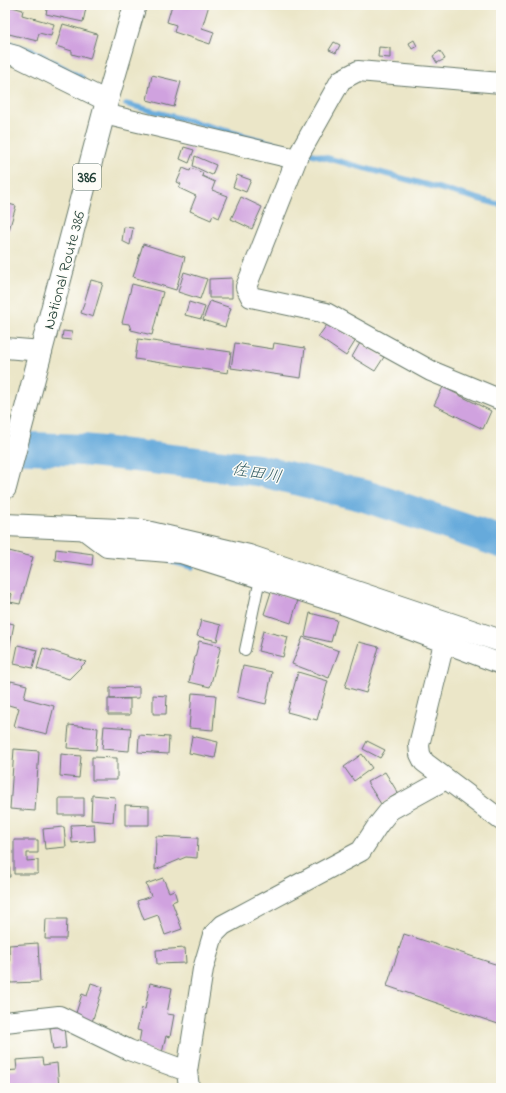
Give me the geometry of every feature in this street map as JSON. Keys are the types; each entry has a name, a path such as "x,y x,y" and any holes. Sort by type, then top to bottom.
{"main road":[{"name":"National Route 386","path":"5,488 105,108 134,5"},
{"path":"5,525 142,531 249,556 501,641"}],"street":[{"path":"5,53 16,56 105,108 296,159"},
{"path":"501,83 358,71 341,80 296,159 246,287 251,297 326,313 431,371 501,400"},
{"path":"5,348 42,350"},
{"path":"82,528 107,547 181,553 345,605 443,649 501,664"},
{"path":"443,649 419,745 420,754 424,762 501,820"},
{"path":"5,1022 59,1016 188,1079 203,970 213,935 223,925 361,850 390,810 446,779"}],"lane":[{"path":"245,650 260,579"}],"building":[{"path":"5,5 23,10 22,15 54,24 51,36 39,33 37,41 5,33"},
{"path":"48,5 84,5 86,8 83,22 46,14"},
{"path":"172,5 209,5 202,28 214,32 210,44 174,32 176,25 167,22"},
{"path":"63,24 97,34 90,59 72,54 72,51 56,46"},
{"path":"414,40 417,46 412,49 409,43"},
{"path":"334,42 340,45 336,53 329,50"},
{"path":"379,47 390,48 390,58 378,57"},
{"path":"440,51 445,59 437,63 433,56"},
{"path":"152,75 181,82 174,107 147,100"},
{"path":"184,147 194,150 189,163 180,159"},
{"path":"195,156 216,165 212,175 193,166"},
{"path":"183,168 190,171 191,168 203,173 202,176 215,182 212,190 228,196 219,218 213,215 211,220 190,211 196,196 179,188 181,184 177,182"},
{"path":"237,175 251,180 246,192 233,187"},
{"path":"241,197 262,207 252,229 231,219"},
{"path":"5,203 16,206 9,230 5,229"},
{"path":"124,227 133,228 130,245 122,241"},
{"path":"143,244 185,257 176,290 133,277"},
{"path":"184,272 207,279 200,299 178,292"},
{"path":"232,278 232,298 209,298 209,279"},
{"path":"91,280 103,283 93,317 81,313"},
{"path":"132,284 163,292 152,335 131,330 129,324 122,323"},
{"path":"210,301 231,308 225,327 203,320"},
{"path":"189,302 205,307 201,319 185,315"},
{"path":"329,322 356,340 346,356 318,337"},
{"path":"63,331 72,332 71,340 62,339"},
{"path":"138,339 231,352 228,373 135,359"},
{"path":"235,343 273,349 274,343 305,348 301,378 231,368"},
{"path":"360,343 384,357 375,371 352,357"},
{"path":"443,387 491,411 483,429 434,405"},
{"path":"56,549 93,554 92,565 55,560"},
{"path":"5,550 33,557 20,604 10,602 12,594 5,592"},
{"path":"271,592 298,600 291,623 264,614"},
{"path":"5,599 9,600 6,619 5,619"},
{"path":"310,613 337,620 331,642 305,636"},
{"path":"201,620 221,625 217,641 197,636"},
{"path":"5,622 14,624 7,661 5,661"},
{"path":"263,631 288,637 283,657 258,651"},
{"path":"303,637 339,651 329,678 292,664"},
{"path":"199,641 221,646 210,687 189,682"},
{"path":"359,642 379,647 366,693 345,687"},
{"path":"18,645 37,650 33,668 14,664"},
{"path":"43,648 86,662 69,679 37,669"},
{"path":"243,666 272,672 266,704 237,697"},
{"path":"298,672 328,681 317,720 287,712"},
{"path":"11,681 27,685 24,698 54,706 47,734 14,726 19,708 5,704"},
{"path":"139,687 139,698 110,699 110,688"},
{"path":"192,693 216,695 213,730 189,728"},
{"path":"153,695 167,696 166,714 153,714"},
{"path":"108,699 130,699 130,715 108,715"},
{"path":"69,725 98,728 96,750 67,748"},
{"path":"104,726 131,728 129,751 102,749"},
{"path":"139,735 169,737 168,754 138,752"},
{"path":"192,736 218,742 215,758 189,753"},
{"path":"367,741 385,750 380,758 363,749"},
{"path":"14,749 39,751 35,811 10,809"},
{"path":"61,754 81,756 79,778 60,776"},
{"path":"362,754 372,768 354,781 344,767"},
{"path":"92,757 117,758 117,780 92,780"},
{"path":"385,772 398,793 381,804 367,782"},
{"path":"92,795 115,797 113,822 91,820"},
{"path":"59,798 84,798 84,815 59,815"},
{"path":"125,805 149,806 149,825 125,825"},
{"path":"94,824 95,841 72,843 71,825"},
{"path":"64,827 66,847 45,849 43,829"},
{"path":"156,836 198,838 197,858 186,857 155,870"},
{"path":"14,840 38,840 38,853 27,853 27,861 38,860 38,874 14,874"},
{"path":"5,849 9,849 10,877 5,877"},
{"path":"163,878 169,892 174,890 177,900 172,902 182,929 165,935 158,915 144,920 137,901 151,896 146,884"},
{"path":"46,919 67,919 66,939 45,939"},
{"path":"404,934 501,966 501,1025 387,986"},
{"path":"38,943 40,982 10,983 9,945"},
{"path":"185,948 186,963 157,964 156,950"},
{"path":"91,983 103,987 92,1022 75,1016 82,994 87,996"},
{"path":"150,983 172,988 167,1014 174,1015 170,1037 166,1036 162,1053 138,1048 141,1031 137,1030 142,1008 145,1009"},
{"path":"64,1026 66,1048 53,1050 50,1028"},
{"path":"42,1058 43,1065 57,1063 59,1088 5,1088 5,1071 17,1070 16,1060"}],"waterway":[{"path":"5,42 33,51 82,78"},
{"path":"126,104 287,147"},
{"path":"305,152 501,205"},
{"name":"佐田川","path":"5,447 83,450 258,470 365,496 501,542"},
{"path":"170,561 192,567"}]}
